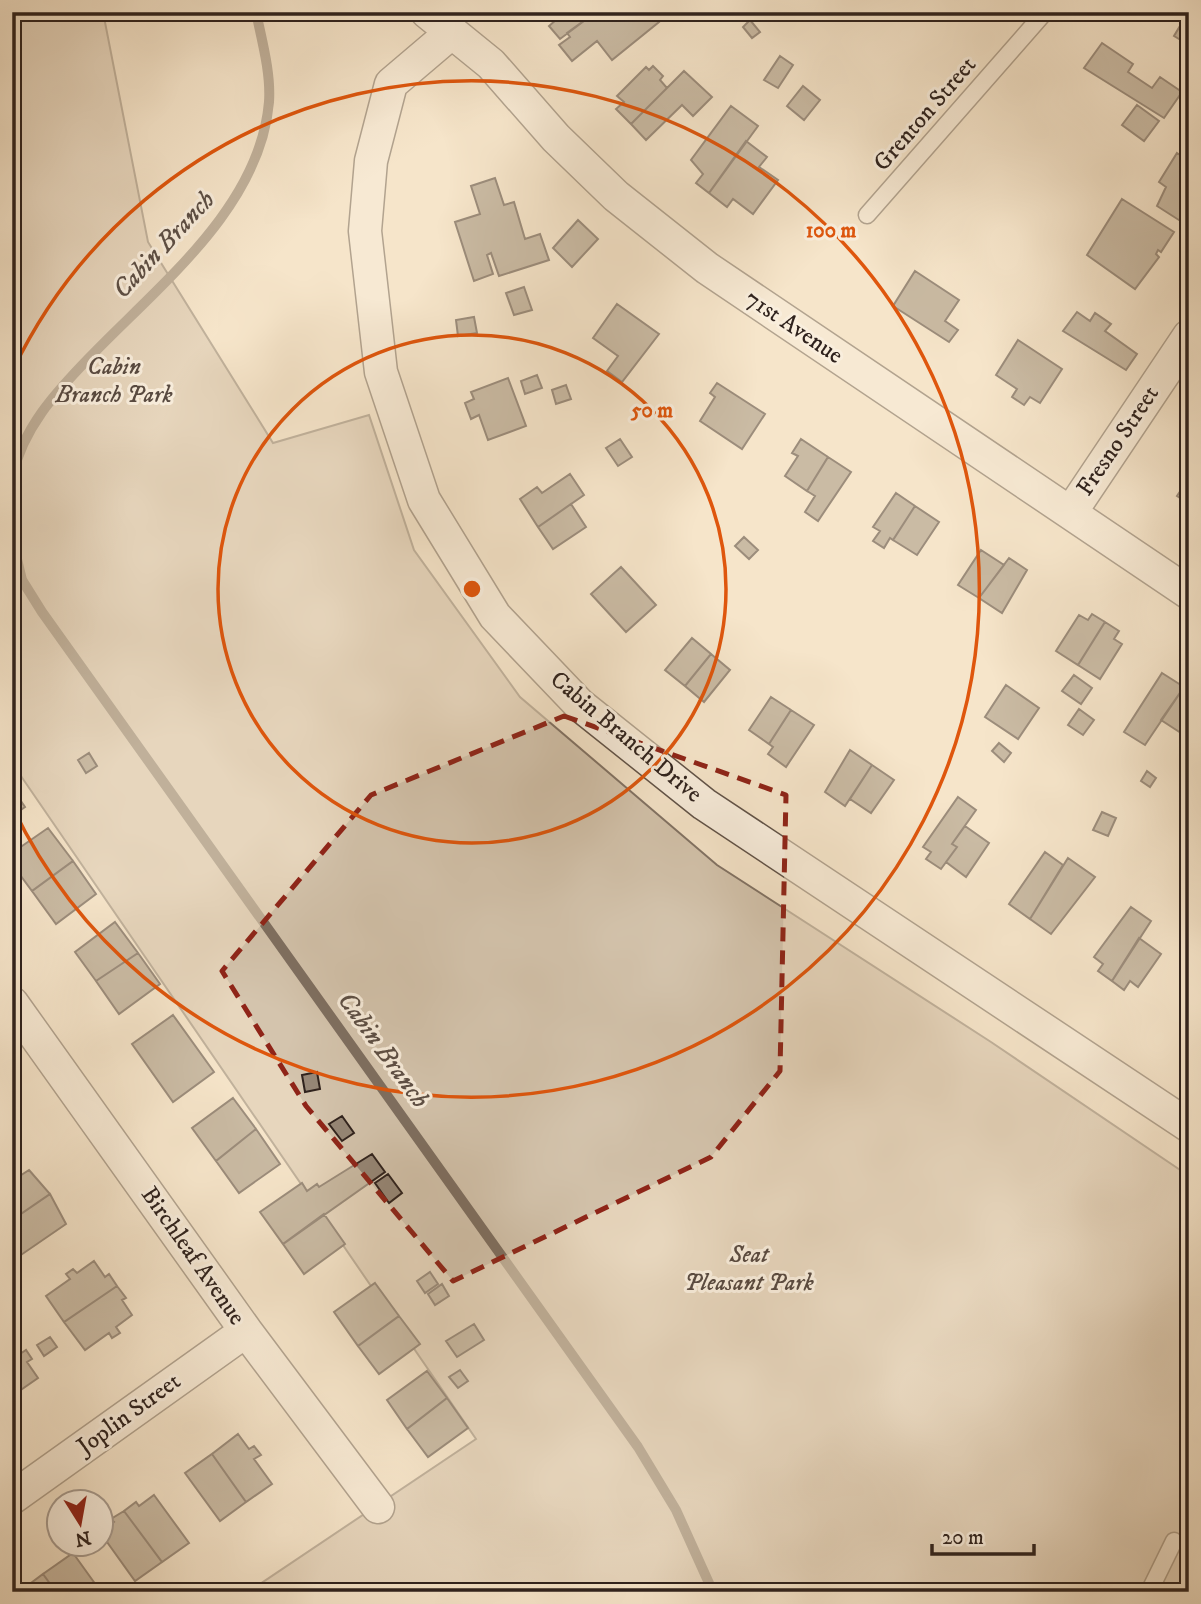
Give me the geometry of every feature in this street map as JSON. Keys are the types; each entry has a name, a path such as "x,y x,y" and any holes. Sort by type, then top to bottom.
{"street":[{"path":"427,12 449,23"},
{"name":"71st Avenue","path":"449,23 491,64 584,167 663,234 761,305 1189,593"},
{"name":"Cabin Branch Drive","path":"449,23 391,84 371,161 365,231 382,372 424,499 495,616 580,705 704,804 1189,1126"},
{"name":"Fresno Street","path":"1070,512 1189,336"},
{"name":"Birchleaf Avenue","path":"12,1003 246,1331 378,1507"},
{"name":"Joplin Street","path":"12,1498 246,1331"}],"lane":[{"name":"Grenton Street","path":"867,215 1045,12"},
{"path":"1149,1592 1174,1541"}],"highlighted area":[{"path":"564,716 786,795 780,1071 711,1157 453,1281 306,1106 222,971 371,795"}],"green space":[{"name":"Seat Pleasant Park","path":"12,12 103,12 148,242 273,443 369,415 414,550 520,697 717,865 991,1042 1189,1176 1189,1592 248,1592 476,1439 12,763"}],"building":[{"path":"552,12 596,12 560,39 549,26 557,19"},
{"path":"596,12 652,12 659,22 612,60 597,41 572,61 559,45 570,37 567,33"},
{"path":"1186,16 1189,17 1189,45 1174,36"},
{"path":"750,20 760,32 752,38 743,27"},
{"path":"1102,43 1133,64 1128,72 1152,88 1160,77 1182,92 1164,118 1084,68"},
{"path":"780,56 793,65 778,88 764,80"},
{"path":"653,66 663,76 660,80 667,88 631,124 616,109 624,102 617,96 646,67 649,70"},
{"path":"684,71 712,97 693,116 682,105 646,140 631,124"},
{"path":"803,86 820,100 804,120 787,106"},
{"path":"1137,105 1159,121 1144,141 1122,125"},
{"path":"731,106 758,126 709,193 696,183 703,174 691,160"},
{"path":"746,141 767,157 759,167 778,180 753,214 733,199 727,207 709,193"},
{"path":"1177,153 1189,161 1189,212 1182,222 1157,206 1166,187 1159,182"},
{"path":"495,178 504,205 514,202 525,239 540,234 549,260 499,276 491,253 487,255 493,274 474,281 455,222 480,214 471,186"},
{"path":"1122,199 1174,232 1161,252 1158,250 1156,254 1159,257 1135,289 1087,255"},
{"path":"578,220 598,239 572,267 553,248"},
{"path":"915,271 959,300 945,321 958,330 949,342 893,306"},
{"path":"524,287 532,310 514,315 506,293"},
{"path":"617,304 659,334 622,382 607,371 618,356 593,338"},
{"path":"1077,312 1090,321 1095,313 1111,324 1105,331 1137,354 1126,370 1063,331"},
{"path":"474,317 477,333 458,336 456,320"},
{"path":"1018,340 1062,369 1040,403 1030,397 1024,405 1012,397 1017,389 996,375"},
{"path":"537,375 542,388 525,394 521,381"},
{"path":"508,378 526,426 488,440 479,415 471,419 465,403 474,399 471,392"},
{"path":"717,383 765,414 742,449 700,421 715,397 710,393"},
{"path":"566,385 571,399 556,404 552,390"},
{"path":"620,439 632,457 618,466 606,448"},
{"path":"801,439 828,457 807,491 785,476 798,456 792,453"},
{"path":"828,457 851,472 818,521 805,512 815,496 807,491"},
{"path":"570,474 584,495 538,527 520,499 537,487 542,493"},
{"path":"1189,478 1189,504 1177,496"},
{"path":"896,493 915,506 893,540 890,538 884,548 873,541 880,531 873,527"},
{"path":"571,504 586,527 553,549 538,527"},
{"path":"915,506 939,522 917,555 893,540"},
{"path":"744,537 758,550 749,559 735,546"},
{"path":"981,550 1004,565 979,598 958,585"},
{"path":"1009,558 1027,570 1002,613 979,598"},
{"path":"621,567 656,605 626,632 591,594"},
{"path":"1092,614 1105,622 1078,665 1056,651 1079,615 1088,620"},
{"path":"1105,622 1119,631 1114,639 1122,644 1100,679 1078,665"},
{"path":"692,638 711,654 685,686 665,670"},
{"path":"711,654 730,670 704,702 685,686"},
{"path":"1162,673 1184,687 1145,745 1124,732"},
{"path":"1074,675 1092,688 1081,704 1062,691"},
{"path":"1006,685 1039,708 1018,739 985,717"},
{"path":"1184,687 1189,690 1189,729 1184,735 1161,720"},
{"path":"771,697 791,710 769,744 749,730"},
{"path":"1079,709 1094,720 1083,735 1068,725"},
{"path":"791,710 814,725 786,767 768,754 773,747 769,744"},
{"path":"999,743 1011,753 1004,762 992,751"},
{"path":"850,750 872,765 845,806 825,792"},
{"path":"89,753 97,766 86,773 78,760"},
{"path":"872,765 894,780 871,813 850,799"},
{"path":"1147,771 1156,778 1150,787 1141,781"},
{"path":"12,788 25,807 12,816"},
{"path":"958,797 976,810 952,844 957,847 941,869 926,859 931,852 923,847"},
{"path":"1102,812 1116,818 1108,836 1093,830"},
{"path":"965,826 989,843 966,877 946,862 957,847 952,844"},
{"path":"48,828 73,861 32,891 12,864 12,853"},
{"path":"1045,852 1063,865 1030,919 1009,904"},
{"path":"1068,858 1095,877 1051,934 1030,919"},
{"path":"73,861 96,894 56,924 32,891"},
{"path":"1131,907 1151,921 1112,981 1098,971 1103,964 1094,957"},
{"path":"115,922 138,953 96,981 75,952"},
{"path":"1139,938 1161,954 1138,987 1130,981 1124,990 1112,981"},
{"path":"138,953 160,984 119,1014 96,981"},
{"path":"173,1015 214,1072 173,1102 132,1044"},
{"path":"317,1072 320,1089 305,1092 302,1075"},
{"path":"233,1098 256,1129 216,1161 192,1128"},
{"path":"342,1116 354,1133 342,1141 329,1124"},
{"path":"256,1129 280,1164 239,1193 216,1161"},
{"path":"372,1154 385,1172 283,1244 260,1212 302,1183 307,1191 317,1184 319,1187"},
{"path":"29,1170 50,1194 12,1220 12,1181"},
{"path":"388,1174 402,1193 389,1203 375,1183"},
{"path":"50,1194 66,1224 18,1257 12,1249 12,1220"},
{"path":"324,1214 345,1244 304,1274 283,1244"},
{"path":"94,1261 105,1277 109,1274 117,1286 64,1322 46,1296 70,1279 66,1274 73,1269 77,1273"},
{"path":"430,1272 438,1284 425,1293 417,1281"},
{"path":"375,1283 399,1316 358,1346 334,1312"},
{"path":"442,1284 449,1296 435,1305 428,1294"},
{"path":"117,1286 126,1298 122,1300 132,1315 116,1327 120,1333 112,1338 109,1333 85,1350 64,1322"},
{"path":"399,1316 420,1344 379,1374 358,1346"},
{"path":"474,1324 484,1340 457,1357 446,1341"},
{"path":"50,1337 57,1347 44,1356 37,1345"},
{"path":"12,1343 20,1354 26,1350 32,1359 27,1362 38,1378 12,1396"},
{"path":"460,1370 468,1381 458,1388 449,1377"},
{"path":"427,1371 447,1398 407,1429 387,1400"},
{"path":"447,1398 468,1428 428,1457 407,1429"},
{"path":"238,1434 249,1449 254,1446 261,1455 254,1459 272,1484 246,1502 212,1454"},
{"path":"212,1454 246,1502 220,1521 185,1473"},
{"path":"154,1495 189,1543 162,1562 124,1511 136,1502 139,1506"},
{"path":"124,1511 162,1562 135,1581 116,1555 116,1516"},
{"path":"66,1558 77,1558 101,1592 56,1592 43,1574"},
{"path":"43,1574 56,1592 19,1592"}],"waterway":[{"name":"Cabin Branch","path":"12,477 24,443 42,412 76,371 202,243 247,177 262,140 269,102 267,68 256,12"},
{"name":"Cabin Branch","path":"12,539 22,580 42,612 638,1447 676,1510 713,1592"}],"park label":[{"name":"Cabin Branch Park","path":"114,381"}]}
